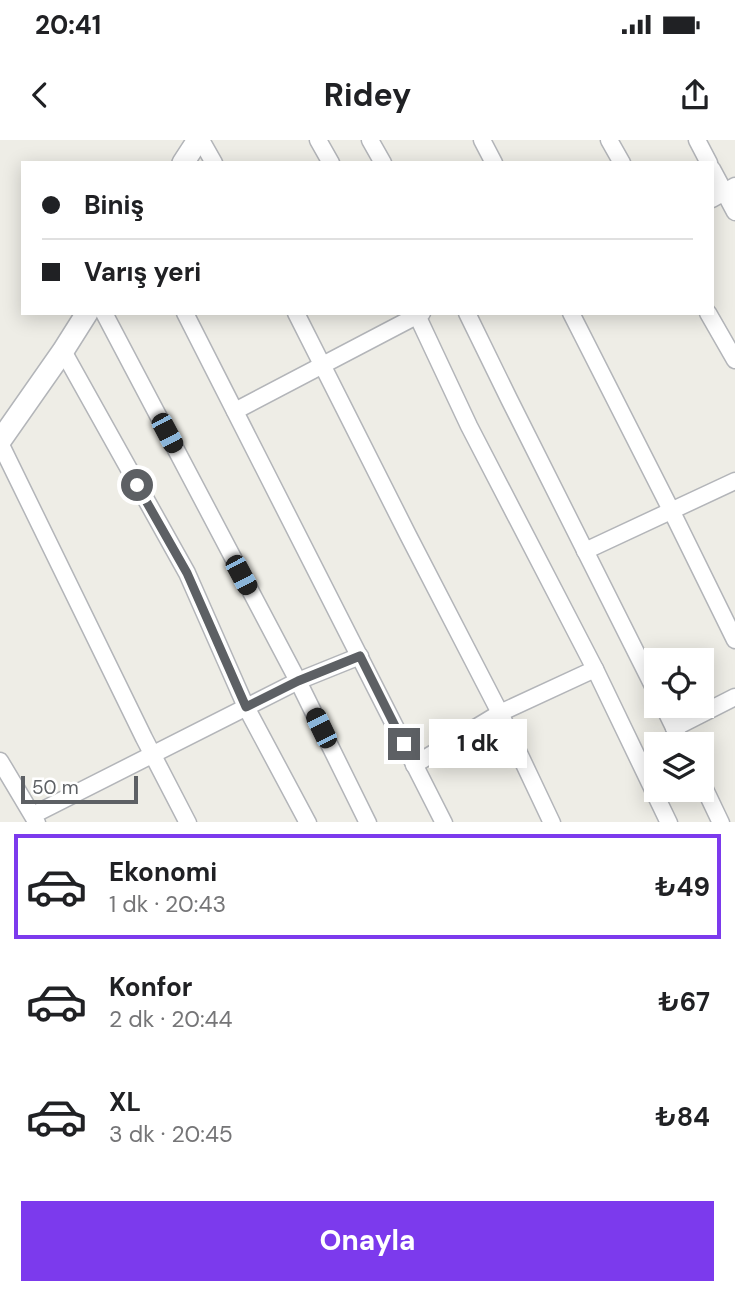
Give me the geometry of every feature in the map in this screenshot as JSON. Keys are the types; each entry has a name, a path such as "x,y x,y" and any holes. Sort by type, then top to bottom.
{"street":[{"path":"184,161 200,140 213,161"},
{"path":"318,140 330,161"},
{"path":"370,140 382,161"},
{"path":"482,140 493,161"},
{"path":"609,140 621,161"},
{"path":"697,140 708,161"},
{"path":"714,173 735,212"},
{"path":"86,315 0,442 152,754 188,822"},
{"path":"105,315 298,681 368,822"},
{"path":"186,315 444,822"},
{"path":"297,315 500,713 552,822"},
{"path":"235,411 416,315"},
{"path":"418,315 469,426 595,669 669,822"},
{"path":"468,315 644,668"},
{"path":"572,315 735,640"},
{"path":"709,315 735,360"},
{"path":"63,351 187,573 246,707 308,822"},
{"path":"585,551 735,481"},
{"path":"0,761 35,819 152,754 298,681 360,656"},
{"path":"414,765 500,713 595,669"},
{"path":"674,728 735,697"},
{"path":"669,718 676,732"},
{"path":"711,802 721,822"}],"route":[{"path":"137,485 187,573 246,707 298,681 360,656 404,744"}]}
